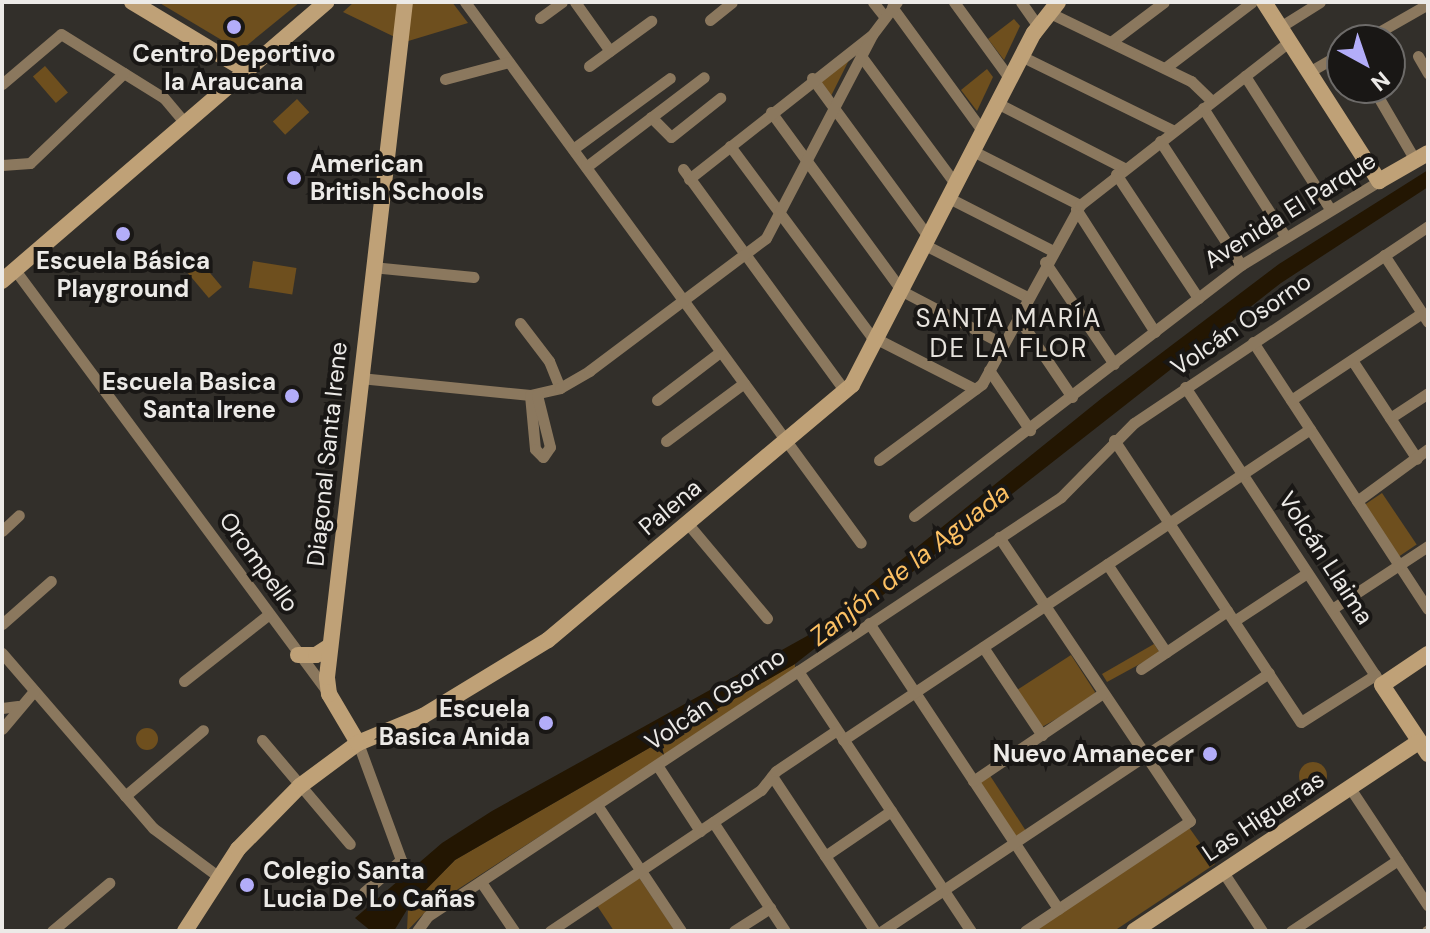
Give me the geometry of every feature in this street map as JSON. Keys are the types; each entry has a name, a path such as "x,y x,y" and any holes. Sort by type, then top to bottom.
{"street":[{"path":"132,2 247,71"},
{"path":"8,275 326,2"},
{"name":"Diagonal Santa Irene","path":"329,694 330,646 405,2"},
{"path":"465,2 861,543"},
{"path":"540,18 562,2"},
{"path":"575,2 610,51"},
{"path":"710,20 732,2"},
{"path":"873,2 891,8 983,132"},
{"path":"954,2 1010,79"},
{"path":"1021,2 1038,26"},
{"path":"1111,42 1164,2"},
{"path":"1165,68 1252,2"},
{"path":"1264,2 1379,181"},
{"path":"1280,27 1320,2"},
{"path":"1393,24 1428,4"},
{"path":"1053,7 1111,42 1197,85 1285,236"},
{"name":"Palena","path":"185,931 252,832 300,786 358,743 413,722 528,654 845,391 876,341 1021,56 1053,7"},
{"path":"360,378 534,395 560,388 684,302 746,256 781,215 872,35 891,8"},
{"path":"589,66 651,21"},
{"path":"2,84 61,34 164,98 185,123"},
{"path":"845,391 686,174 730,146 812,78 872,35"},
{"path":"879,460 975,389 989,370 1048,256 1078,207 1120,171 1289,42"},
{"path":"861,56 952,192 1048,256 1114,364"},
{"path":"1021,56 1174,131"},
{"path":"1418,56 1428,73"},
{"path":"445,79 509,62"},
{"path":"1309,72 1326,62"},
{"path":"2,165 30,163 124,73"},
{"path":"1245,76 1330,209"},
{"path":"586,167 704,77"},
{"path":"573,149 670,78"},
{"path":"812,78 927,242 1027,297"},
{"path":"651,117 671,137 720,98"},
{"path":"997,103 1120,171 1198,298"},
{"path":"1384,104 1421,156"},
{"path":"771,112 902,291 1003,344"},
{"path":"1160,141 1241,265"},
{"path":"730,146 876,341 975,389"},
{"path":"973,151 1078,207 1155,332"},
{"name":"Avenida El Parque","path":"914,516 1030,430 1241,265 1421,156"},
{"name":"Volcán Osorno","path":"418,930 481,882 1061,497 1114,440 1185,387 1428,226"},
{"path":"1291,400 1352,360 1426,318 1384,255"},
{"path":"372,267 474,277"},
{"name":"Orompello","path":"8,275 329,694 358,743 401,860 364,892"},
{"path":"1017,316 1072,397"},
{"path":"520,323 549,361 560,388"},
{"path":"1253,342 1428,609"},
{"path":"657,400 720,352"},
{"path":"1352,360 1417,459"},
{"path":"989,370 1030,430"},
{"path":"666,441 744,383"},
{"name":"Volcán Llaima","path":"1185,387 1424,748"},
{"path":"1390,418 1428,393"},
{"path":"550,931 761,790 772,776 915,692 1310,429"},
{"path":"1114,440 1303,723 1428,654"},
{"path":"1357,501 1428,449"},
{"path":"2,531 19,515"},
{"path":"688,524 767,618"},
{"path":"999,537 1190,821 1025,931"},
{"path":"1332,609 1428,546"},
{"path":"1107,564 1166,652"},
{"path":"1141,669 1307,573"},
{"path":"2,624 51,581"},
{"path":"184,681 268,615"},
{"path":"869,623 1058,909"},
{"path":"298,655 313,656 330,646"},
{"path":"983,647 1042,735"},
{"path":"2,653 165,840 219,877"},
{"path":"798,671 971,931"},
{"path":"882,931 1269,673"},
{"path":"2,729 18,706 34,691"},
{"path":"973,781 1103,693"},
{"path":"2,708 18,706"},
{"path":"125,796 203,730"},
{"path":"262,740 350,844"},
{"name":"Las Higueras","path":"1134,931 1350,788 1424,748"},
{"path":"657,765 700,831"},
{"path":"772,776 875,931"},
{"path":"1350,788 1428,906"},
{"path":"597,805 681,931"},
{"path":"825,856 891,811"},
{"path":"713,822 785,931"},
{"path":"1291,931 1398,860"},
{"path":"1223,872 1262,931"},
{"path":"481,882 514,931"},
{"path":"52,931 109,883"},
{"path":"734,931 770,908"}],"shaded area":[{"name":"Centro Deportivo la Araucana","path":"158,2 300,2 240,51"},
{"path":"354,2 452,2 468,23 405,42 343,12"},
{"path":"1014,19 1020,26 1004,60 988,39"},
{"path":"854,50 831,96 817,79"},
{"path":"45,66 68,92 56,103 33,76"},
{"path":"987,69 993,77 977,111 961,90"},
{"path":"297,99 309,112 285,135 273,122"},
{"path":"200,261 222,287 209,298 187,272"},
{"path":"253,261 296,268 292,295 249,288"},
{"path":"1382,493 1417,544 1399,556 1365,505"},
{"path":"1154,644 1160,653 1107,682 1102,674"},
{"path":"1071,655 1095,692 1093,698 1042,727 1017,690"},
{"path":"795,664 795,671 429,908 407,931 408,908 455,860"},
{"path":"147,728 158,739 147,750 136,739"},
{"path":"1313,762 1323,766 1327,776 1323,786 1313,790 1303,786 1299,776 1303,766"},
{"path":"989,774 1026,831 1016,837 979,784"},
{"path":"1188,826 1215,864 1114,931 1032,931"},
{"path":"638,876 675,931 614,931 596,904"}],"water":[{"name":"Zanjón de la Aguada","path":"1428,170 1428,187 1281,283 795,664 455,860 408,908 394,931 371,931 355,918 442,843 492,811 807,636 1102,398 1279,264"}],"place":[{"name":"Centro Deportivo la Araucana","path":"234,27"},
{"name":"American British Schools","path":"294,178"},
{"name":"Escuela Básica Playground","path":"123,234"},
{"name":"Escuela Basica Santa Irene","path":"292,396"},
{"name":"Escuela Basica Anida","path":"546,723"},
{"name":"Nuevo Amanecer","path":"1210,754"},
{"name":"Colegio Santa Lucia De Lo Cañas","path":"247,885"}],"district":[{"name":"SANTA MARÍA DE LA FLOR","path":"1009,334"}]}
